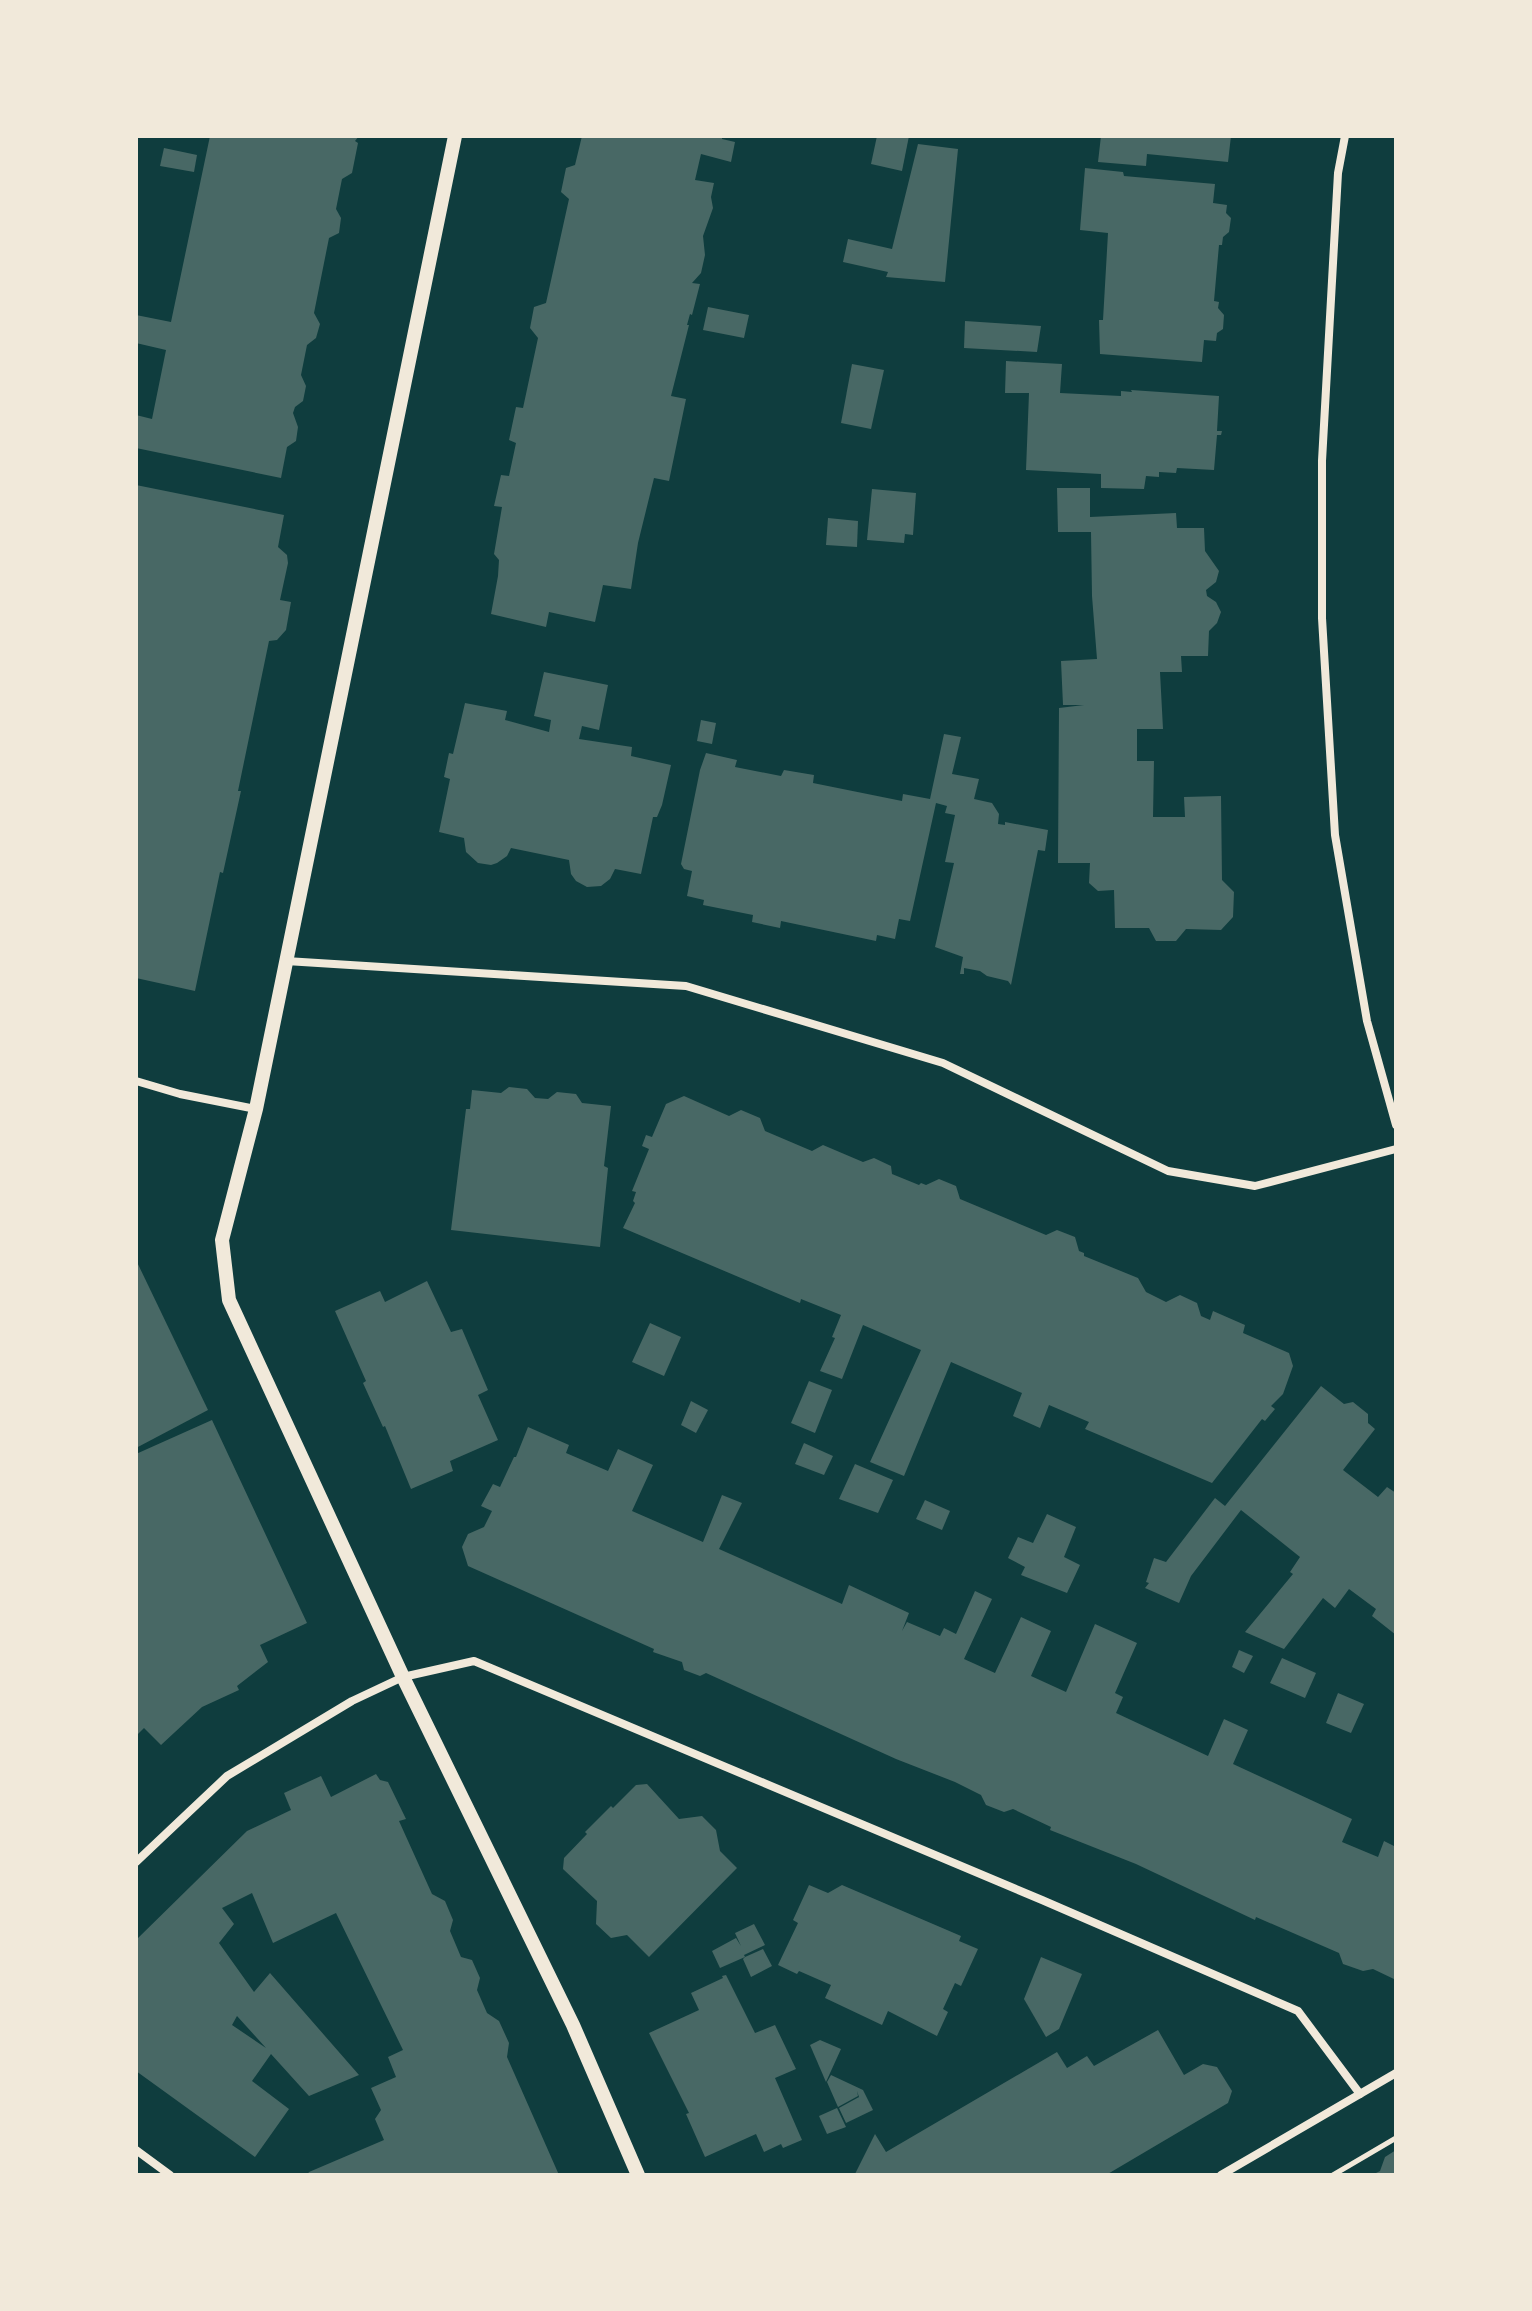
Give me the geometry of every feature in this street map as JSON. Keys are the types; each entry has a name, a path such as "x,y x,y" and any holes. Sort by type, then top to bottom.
{"street":[{"path":"455,136 256,1109 222,1240 229,1300 403,1677 573,2025 638,2175"},
{"path":"1345,136 1338,173 1322,461 1322,618 1335,835 1367,1021 1396,1125"},
{"path":"286,961 686,986 943,1063 1168,1171 1255,1186 1396,1149"},
{"path":"136,1081 180,1094 256,1109"},
{"path":"136,1862 227,1776 352,1701 403,1677 474,1661 1298,2011 1360,2094"},
{"path":"1221,2175 1396,2073"},
{"path":"136,2150 170,2175"}],"path":[{"path":"1333,2175 1396,2138"}],"building":[{"path":"210,136 359,136 355,141 358,143 352,173 342,179 336,209 341,218 339,233 329,238 314,313 320,324 316,338 307,345 301,375 306,386 303,401 293,413 298,427 296,441 287,447 281,478 136,448 136,415 152,419 166,350 136,343 136,315 171,322"},
{"path":"582,136 722,136 722,139 735,142 731,162 701,154 695,180 714,183 711,197 713,208 703,236 705,255 701,273 692,283 700,284 671,396 686,399 669,481 654,478 638,543 631,589 603,585 595,622 549,612 546,627 491,614 499,560 494,554 502,507 494,506 501,475 509,476 516,443 509,440 516,407 523,408 538,338 530,328 534,307 546,303 569,199 561,192 566,168 575,165"},
{"path":"877,136 909,136 902,171 871,164"},
{"path":"1101,136 1231,136 1228,162 1147,154 1146,166 1098,162"},
{"path":"918,144 958,149 945,282 886,277 888,272 843,262 848,239 892,249"},
{"path":"164,148 197,155 194,172 160,166"},
{"path":"1085,168 1123,172 1124,176 1215,184 1213,203 1227,205 1226,213 1231,218 1229,232 1219,245 1214,301 1219,302 1218,308 1224,315 1223,329 1217,333 1216,341 1204,340 1202,362 1100,354 1099,320 1103,320 1108,233 1080,230"},
{"path":"708,307 749,315 744,338 703,330"},
{"path":"965,321 1041,326 1037,352 964,348"},
{"path":"1006,361 1062,364 1060,393 1121,396 1121,391 1131,390 1219,396 1217,431 1222,431 1221,435 1217,435 1214,470 1177,468 1176,473 1159,472 1159,477 1146,476 1144,489 1101,488 1101,474 1026,470 1029,393 1005,393"},
{"path":"852,364 884,370 871,429 841,423"},
{"path":"136,485 284,515 278,547 287,555 288,563 280,600 291,602 286,630 277,640 269,641 238,791 241,791 195,991 136,978"},
{"path":"1057,488 1090,488 1090,517 1176,513 1177,528 1204,528 1205,551 1219,571 1216,582 1206,590 1207,596 1216,602 1221,612 1217,623 1209,631 1208,656 1181,656 1182,672 1160,672 1163,729 1137,729 1137,761 1154,761 1153,817 1185,817 1184,797 1221,796 1222,880 1234,892 1233,917 1221,930 1186,929 1176,941 1156,941 1149,928 1115,928 1114,890 1098,891 1089,883 1090,863 1058,863 1059,708 1084,705 1063,705 1061,661 1097,659 1091,532 1058,532"},
{"path":"872,489 916,493 913,535 905,534 904,543 867,540"},
{"path":"828,518 858,521 857,547 826,545"},
{"path":"544,672 608,685 599,730 582,726 579,739 632,747 631,756 671,765 662,805 657,817 653,817 641,874 615,869 610,879 601,886 587,887 571,874 569,860 511,848 507,856 497,863 478,863 466,852 464,838 439,832 450,779 444,777 465,703 507,711 505,720 549,732 551,720 534,716"},
{"path":"701,720 716,723 712,744 697,741"},
{"path":"944,734 961,737 952,774 979,779 974,799 992,803 999,814 998,824 1005,825 1005,822 1048,830 1045,851 1038,850 1011,985 1008,981 980,971 964,968 964,974 960,974 963,957 935,947 954,863 945,862 955,815 945,813 947,806 936,803 910,921 899,919 895,939 877,935 876,941 781,921 780,928 752,922 753,915 703,905 704,900 687,896 692,871 684,869 681,864 706,753 737,760 735,767 781,776 784,770 814,775 813,783 902,801 903,794 930,799"},
{"path":"509,1087 527,1089 535,1098 548,1099 557,1092 576,1094 582,1103 611,1106 600,1247 451,1230 466,1109 470,1109 472,1090 501,1093"},
{"path":"684,1096 729,1116 741,1110 760,1118 765,1131 812,1151 823,1145 863,1162 874,1158 891,1166 892,1174 919,1185 939,1179 956,1186 960,1199 1046,1235 1057,1230 1075,1237 1084,1256 1138,1278 1146,1292 1166,1302 1180,1295 1197,1303 1201,1316 1210,1320 1213,1311 1245,1325 1243,1333 1289,1353 1293,1366 1283,1394 1271,1406 1275,1409 1265,1421 1262,1419 1212,1483 1085,1429 1089,1422 1049,1405 1040,1428 1013,1416 1022,1393 951,1362 904,1476 870,1462 921,1350 863,1325 842,1379 820,1371 835,1338 832,1337 841,1315 801,1299 800,1303 623,1228 635,1203 636,1192 632,1191 649,1149 642,1146 646,1135 652,1137 666,1104"},
{"path":"136,1260 208,1410 136,1448"},
{"path":"427,1281 451,1332 462,1329 488,1390 478,1395 498,1440 450,1461 453,1471 411,1489 363,1383 366,1381 335,1311 380,1291 385,1302"},
{"path":"650,1323 681,1337 664,1376 632,1362"},
{"path":"809,1381 832,1390 815,1433 791,1423"},
{"path":"1321,1386 1344,1404 1353,1402 1368,1414 1368,1423 1375,1429 1343,1470 1378,1497 1387,1487 1396,1493 1396,1635 1372,1616 1376,1609 1349,1589 1335,1608 1323,1598 1284,1649 1245,1632 1293,1574 1290,1572 1300,1557 1241,1510 1191,1576 1179,1603 1145,1588 1154,1558 1166,1562 1215,1498 1225,1506"},
{"path":"691,1401 708,1410 696,1433 681,1425"},
{"path":"212,1420 307,1623 260,1645 268,1662 237,1686 239,1690 202,1707 161,1745 144,1728 136,1736 136,1454"},
{"path":"528,1427 569,1445 566,1453 608,1471 618,1449 653,1465 632,1511 703,1542 722,1495 742,1503 719,1549 842,1604 849,1585 909,1613 902,1631 907,1622 940,1636 944,1628 956,1634 975,1591 992,1599 964,1659 995,1673 1021,1617 1051,1631 1031,1676 1066,1692 1095,1624 1137,1643 1115,1693 1123,1697 1116,1713 1208,1756 1224,1719 1248,1730 1233,1764 1352,1819 1342,1842 1378,1857 1384,1841 1396,1847 1396,1980 1373,1969 1363,1971 1343,1964 1339,1953 1256,1917 1255,1920 1136,1864 1050,1830 1051,1827 1013,1809 1004,1812 986,1805 981,1795 955,1782 896,1759 706,1673 700,1676 684,1670 682,1662 653,1652 654,1649 468,1566 462,1547 468,1534 484,1527 492,1511 481,1506 493,1484 500,1487"},
{"path":"804,1443 833,1456 824,1475 795,1464"},
{"path":"855,1464 893,1480 878,1513 839,1499"},
{"path":"925,1500 950,1511 942,1530 916,1519"},
{"path":"1047,1514 1076,1527 1064,1557 1080,1565 1067,1593 1021,1575 1025,1567 1008,1558 1018,1537 1033,1543"},
{"path":"1239,1650 1253,1656 1244,1673 1232,1667"},
{"path":"1282,1658 1316,1673 1305,1698 1270,1683"},
{"path":"1338,1693 1364,1704 1351,1733 1326,1723"},
{"path":"376,1774 380,1780 388,1782 406,1819 399,1821 432,1894 445,1901 453,1920 450,1931 461,1957 472,1960 480,1978 477,1990 487,2013 499,2021 509,2043 507,2057 559,2175 307,2175 384,2140 375,2119 381,2110 371,2088 396,2077 388,2057 403,2050 336,1913 273,1943 252,1893 222,1908 234,1924 219,1943 254,1992 270,1973 359,2075 309,2096 271,2054 252,2081 289,2109 255,2157 136,2071 136,1940 247,1831 291,1810 284,1793 321,1776 331,1797","holes":["237,2016 266,2048 232,2025"]},
{"path":"647,1784 679,1819 702,1816 716,1830 720,1851 737,1868 649,1957 627,1935 611,1938 596,1924 597,1901 563,1869 564,1858 587,1834 585,1832 636,1785"},
{"path":"809,1885 828,1893 842,1885 961,1936 959,1941 978,1949 961,1986 955,1983 943,2009 948,2012 937,2036 888,2011 882,2025 825,1998 831,1985 778,1965 798,1923 793,1920"},
{"path":"754,1924 765,1945 720,1968 712,1951 736,1938 741,1946 735,1933"},
{"path":"763,1949 772,1966 751,1977 743,1959"},
{"path":"1041,1957 1082,1974 1059,2029 1046,2037 1024,1999"},
{"path":"726,1975 755,2033 775,2025 796,2069 775,2078 802,2140 783,2148 781,2144 764,2152 756,2134 705,2157 686,2114 689,2113 649,2033 699,2010 691,1993"},
{"path":"1158,2030 1184,2075 1203,2064 1217,2067 1232,2091 1228,2103 1106,2175 855,2174 875,2134 886,2152 1057,2052 1067,2068 1087,2056 1094,2066"},
{"path":"820,2040 841,2049 826,2082 810,2045"},
{"path":"831,2075 863,2090 873,2110 846,2123 839,2108 859,2097 857,2091 858,2096 838,2107 827,2082"},
{"path":"837,2108 846,2127 827,2134 819,2116"},
{"path":"1396,2150 1396,2175 1378,2175 1376,2173 1380,2171 1385,2157"}]}
